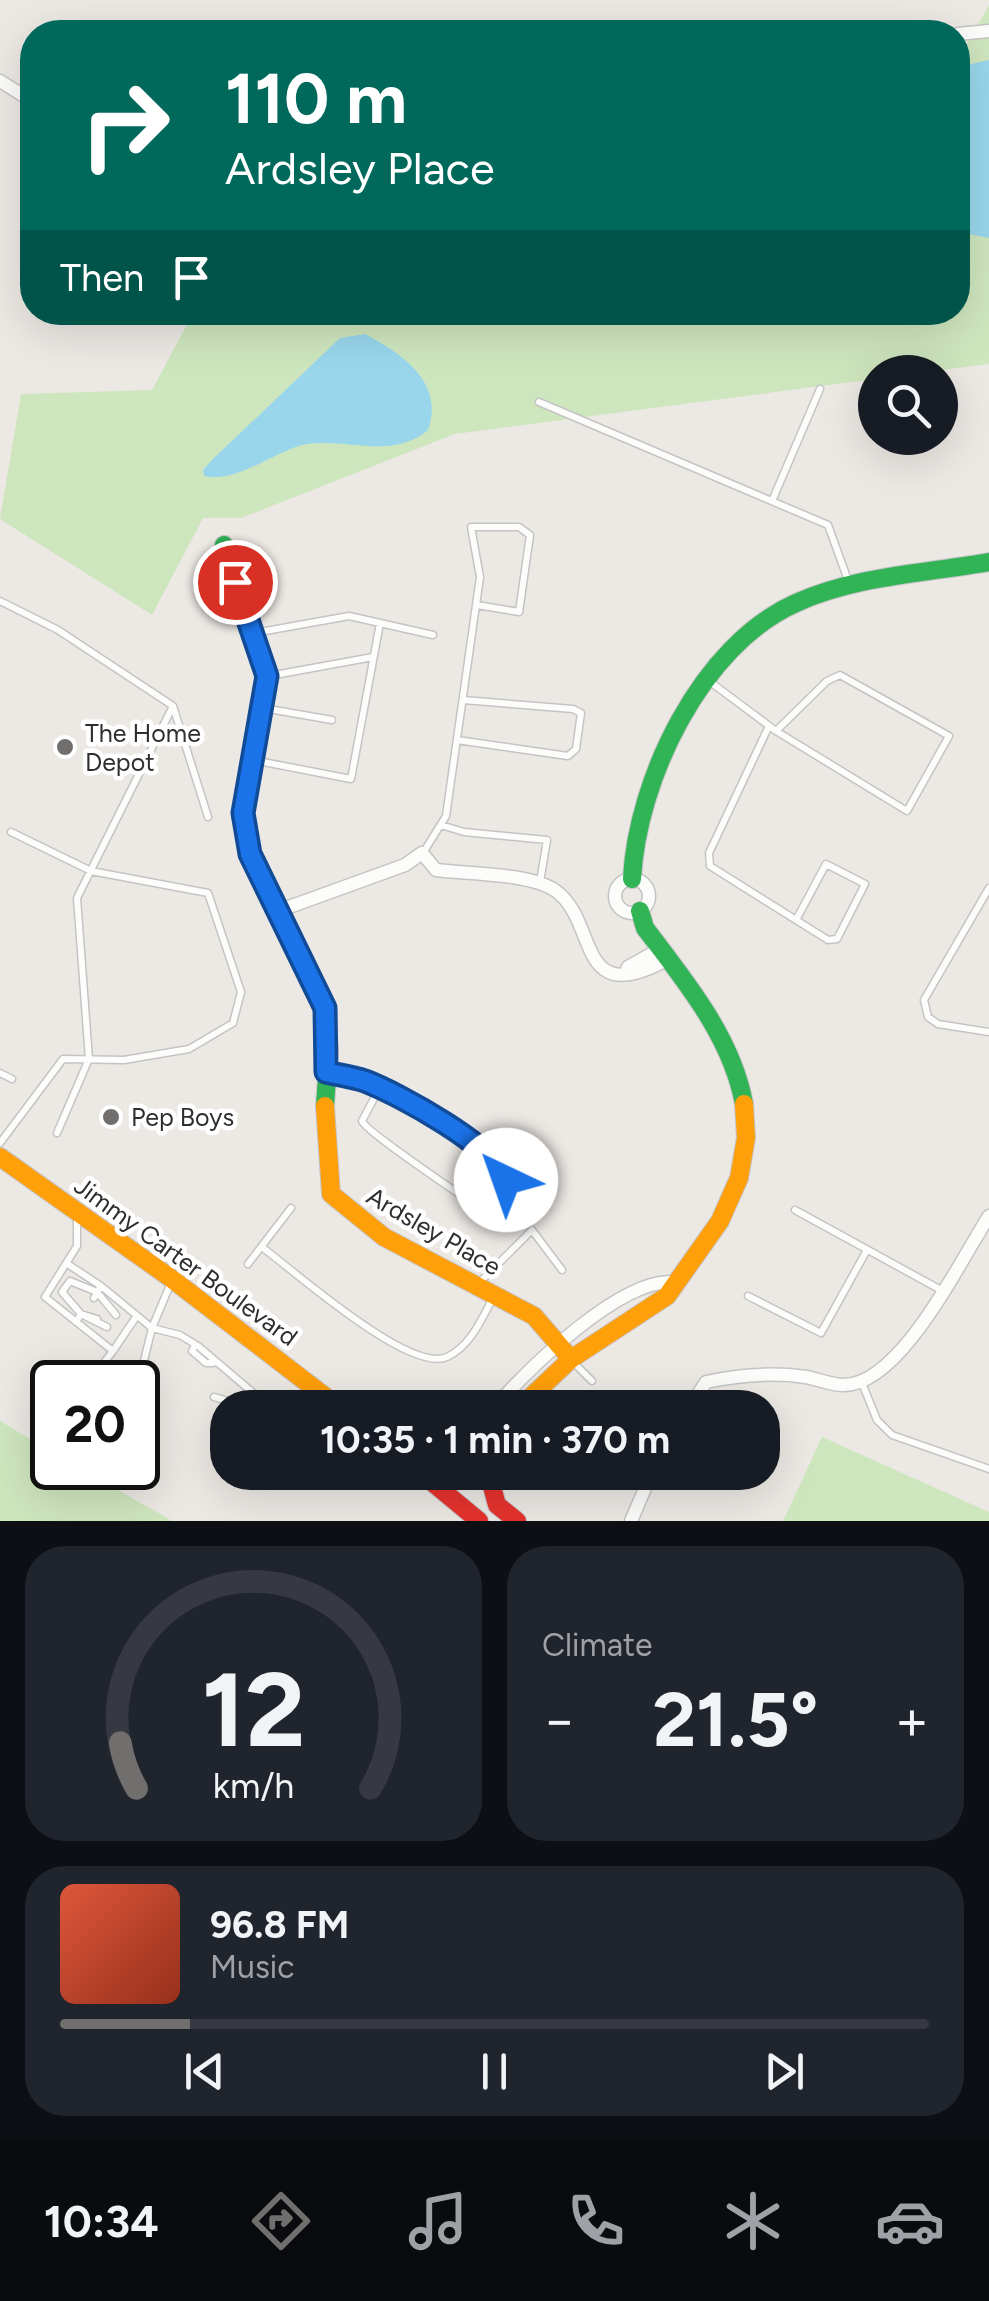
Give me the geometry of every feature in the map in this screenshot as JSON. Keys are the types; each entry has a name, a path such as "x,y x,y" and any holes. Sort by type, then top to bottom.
{"street":[{"name":"Ardsley Place","path":"224,546 267,676 243,813 250,854 325,1008 324,1120 331,1194 384,1237 534,1316 570,1360"},
{"path":"632,878 631,848 638,812 655,772 708,680 779,611 851,589 989,562"},
{"path":"278,910 405,865 422,853 436,870 539,882 566,900 594,958 610,972 644,973 664,954"},
{"path":"632,878 643,881 650,892 648,906 640,911 622,911 614,900 617,886 632,878"},
{"path":"538,1390 570,1360 667,1296 672,1282 708,1240 731,1198 743,1148 744,1120 730,1049 713,1018 664,954 640,911"},
{"name":"Jimmy Carter Boulevard","path":"2,1164 76,1210 318,1390"},
{"path":"701,1390 706,1382 742,1374 804,1376 841,1385 862,1383 882,1373 910,1342 989,1216"},
{"path":"511,1390 557,1343 654,1282 672,1282"},
{"path":"446,1490 479,1521"},
{"path":"489,1490 497,1504 517,1521"},
{"path":"631,1521 644,1490"}],"lane":[{"path":"772,501 820,388"},
{"path":"540,402 832,528 851,589"},
{"path":"422,853 441,826 457,740 480,577 471,528 518,527 530,534 519,612 477,605"},
{"path":"0,601 58,630 173,706 208,817"},
{"path":"252,633 349,616 433,635"},
{"path":"253,760 352,779 380,623"},
{"path":"267,676 374,657"},
{"path":"708,680 772,728 907,810 949,736 840,675 827,681 772,728 709,853 710,866 796,920 828,940 837,938 865,884 826,864 796,920"},
{"path":"457,740 568,756 576,748 581,714 573,709 462,700"},
{"path":"57,1132 89,1060 77,934 78,898 173,706"},
{"path":"262,708 332,720"},
{"path":"441,826 546,840 539,882"},
{"path":"0,1143 63,1059 124,1060 190,1049 233,1022 241,992 208,894 90,871 11,832"},
{"path":"989,888 924,1000 928,1017 938,1024 989,1032"},
{"path":"326,1072 379,1088 455,1130 500,1165 506,1180 493,1205 480,1209 408,1155 364,1128 362,1121 379,1088"},
{"path":"0,1073 12,1080"},
{"path":"248,1264 291,1208"},
{"path":"76,1210 77,1246 44,1297 107,1326"},
{"path":"795,1210 941,1290"},
{"path":"476,1286 532,1230 562,1270"},
{"path":"264,1248 384,1339 426,1357 448,1356 467,1342 495,1295"},
{"path":"748,1296 821,1333 867,1250"},
{"path":"68,1265 116,1315"},
{"path":"144,1360 152,1328 172,1279"},
{"path":"113,1351 62,1292 70,1281 97,1292 152,1328 180,1335 206,1363 214,1363 248,1390"},
{"path":"80,1288 97,1292 106,1308"},
{"path":"72,1299 81,1315 97,1319"},
{"path":"106,1360 136,1317"},
{"path":"570,1360 592,1381"},
{"path":"862,1383 876,1420 892,1435 989,1468"}],"green space":[{"path":"989,5 989,364 958,368 958,355 858,355 858,381 455,434 241,518 203,518 152,615 0,519 21,394 152,390 187,325 970,325 970,39"},
{"path":"0,1421 30,1439 30,1490 118,1490 172,1521 0,1521"},
{"path":"822,1437 989,1512 989,1521 783,1521"}],"water":[{"path":"989,60 989,238 970,234 970,64"},
{"path":"365,334 406,361 425,384 432,413 428,430 414,439 385,446 307,444 244,471 204,476 203,470 214,458 340,338"}],"traffic: fast":[{"path":"224,545 267,676 243,813 251,855 325,1008 329,1048 325,1106"},
{"path":"632,879 646,800 661,759 680,720 731,650 762,623 819,594 866,581 989,562"},
{"path":"640,911 645,928 718,1033 744,1104"}],"traffic: slow":[{"path":"538,1390 571,1359 667,1296 720,1221 739,1178 746,1138 744,1104"},
{"path":"325,1106 331,1194 384,1237 534,1316 571,1359"},
{"path":"0,1157 172,1279 317,1390"}],"traffic: jam":[{"path":"442,1490 479,1521"},
{"path":"493,1490 497,1505 517,1521"}],"place":[{"name":"The Home Depot","path":"65,747"},
{"name":"Pep Boys","path":"111,1117"}],"route":[{"path":"235,582 267,676 243,813 250,854 325,1008 329,1031 326,1072 366,1082 455,1130 500,1165 506,1180"}]}
